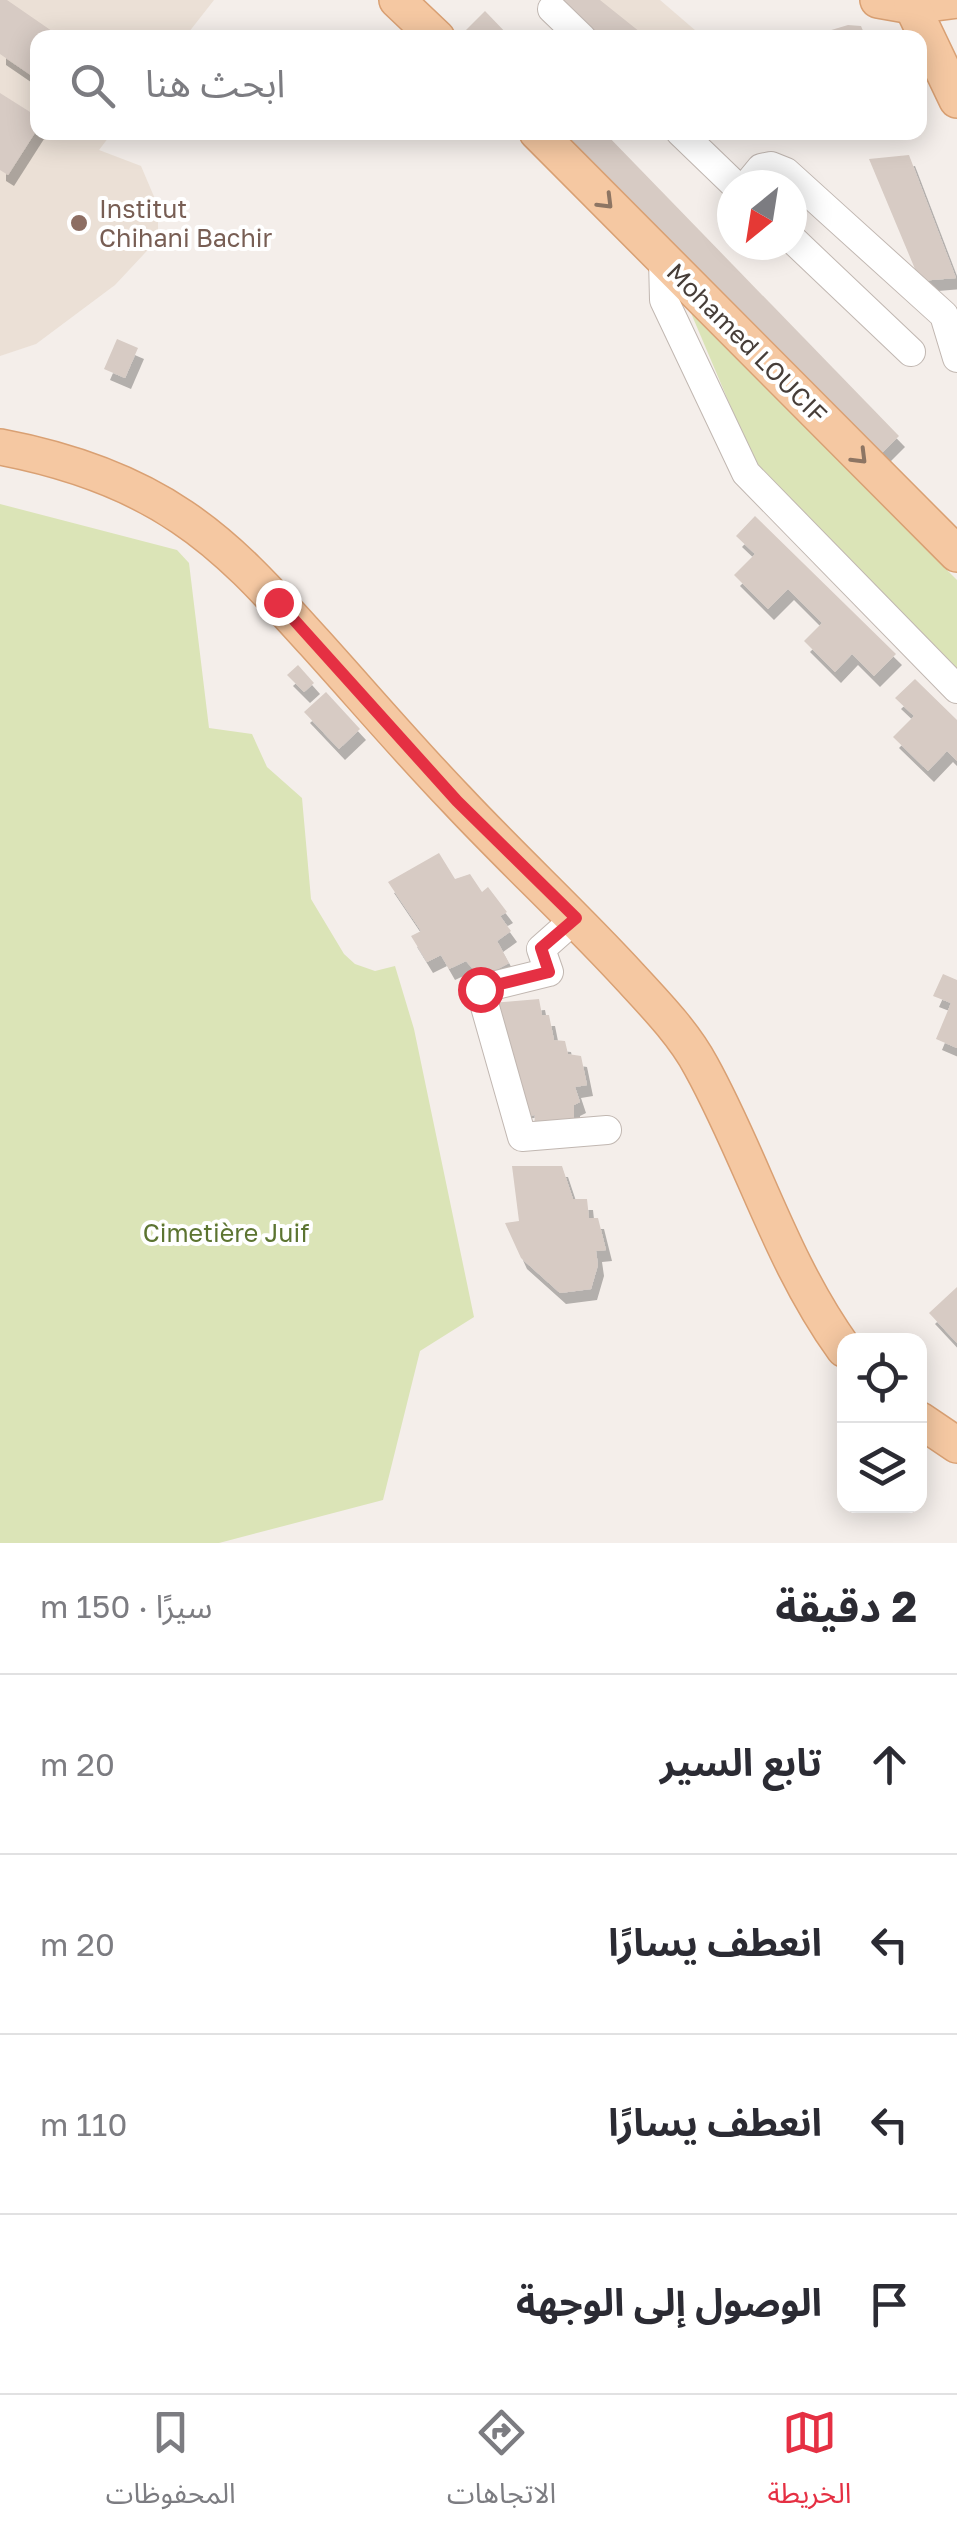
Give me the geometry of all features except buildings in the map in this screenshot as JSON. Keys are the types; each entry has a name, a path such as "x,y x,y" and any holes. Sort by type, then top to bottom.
{"main road":[{"path":"397,0 429,30"},
{"path":"912,30 895,3 957,0"},
{"path":"927,53 957,100"},
{"name":"Mohamed LOUCIF","path":"545,140 957,554"},
{"path":"0,447 42,455 125,485 179,515 222,546 278,602 457,801 576,918 657,1007 700,1063 791,1264 837,1338"},
{"path":"925,1423 957,1444"}],"street":[{"path":"552,9 574,30"},
{"path":"688,140 719,170"},
{"path":"807,190 951,315 957,358"},
{"path":"807,254 911,352"},
{"path":"663,259 664,300 746,474 957,690"},
{"path":"576,918 541,948 549,972 480,989 522,1137 607,1130"}],"shaded area":[{"name":"Institut Chihani Bachir","path":"0,0 214,0 190,30 30,30 30,140 107,140 99,150 141,166 158,206 158,239 115,285 36,344 0,356"},
{"path":"564,0 660,0 695,30 596,30"}],"green space":[{"path":"691,313 957,580 957,669 755,464"},
{"name":"Cimetière Juif","path":"0,504 177,550 189,563 209,728 252,734 267,767 302,798 311,899 344,954 355,964 375,971 395,966 414,1029 474,1317 420,1351 383,1500 219,1543 0,1543"}],"place":[{"name":"Institut Chihani Bachir","path":"79,223"}],"route":[{"path":"278,602 457,801 576,918 541,948 549,972 480,989"}]}
